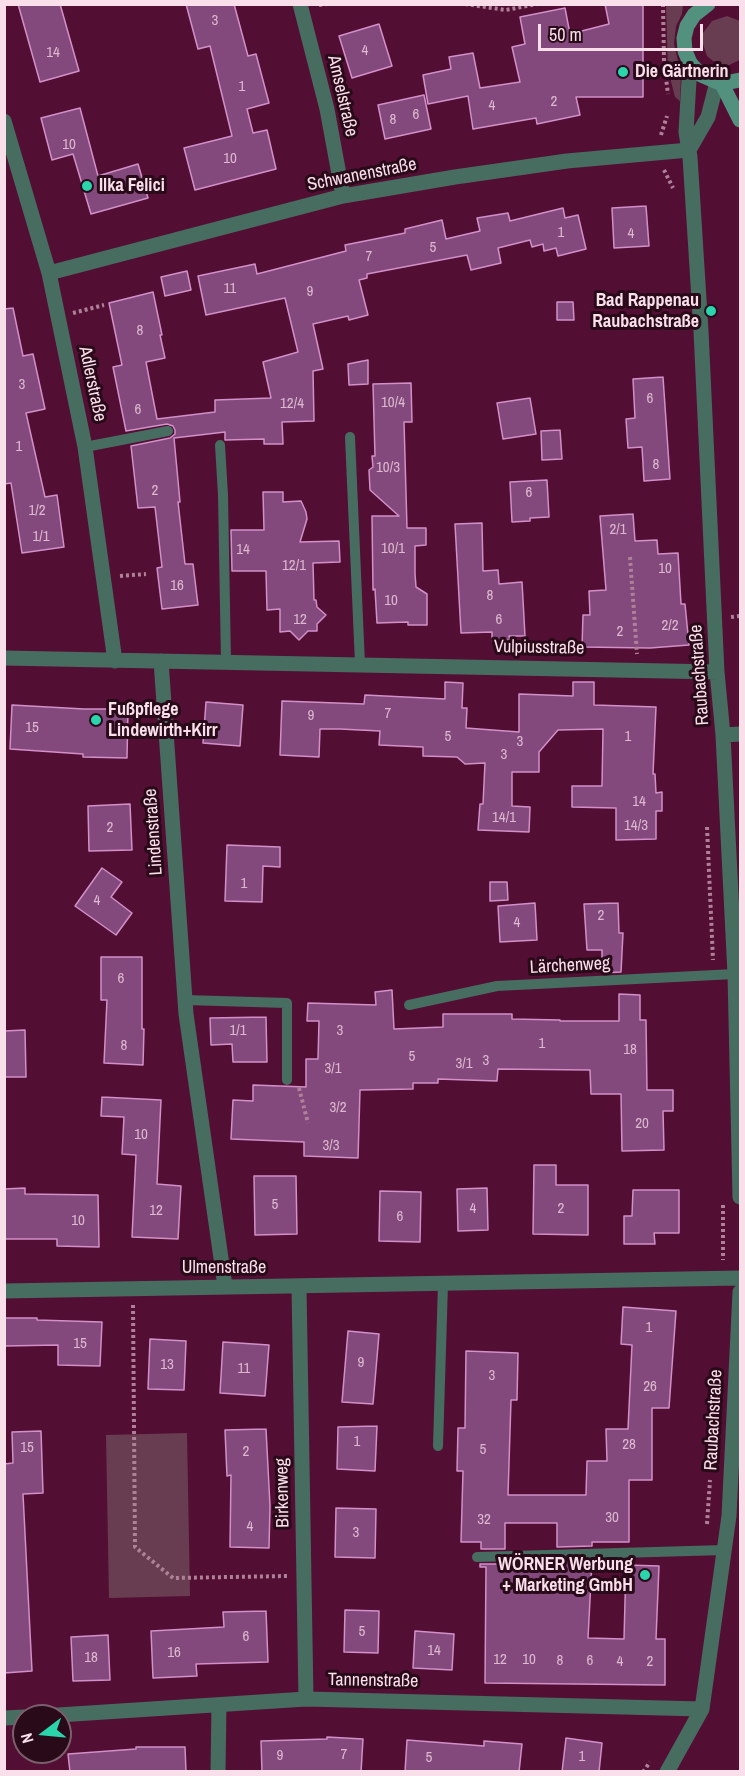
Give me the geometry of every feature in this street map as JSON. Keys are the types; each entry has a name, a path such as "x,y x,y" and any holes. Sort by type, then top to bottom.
{"street":[{"name":"Amselstraße","path":"300,4 327,109 343,196"},
{"path":"708,4 693,10 687,26 684,38 685,51 690,63 701,75 719,82 741,80"},
{"name":"Raubachstraße","path":"690,63 686,132 689,150 709,482 717,672 723,735 735,974 741,1197"},
{"path":"719,82 741,120"},
{"path":"689,150 708,117 719,82"},
{"name":"Adlerstraße","path":"4,121 49,273 85,447 115,660"},
{"name":"Schwanenstraße","path":"49,273 343,196 567,161 689,150"},
{"name":"Vulpiusstraße","path":"4,658 717,672"},
{"name":"Lindenstraße","path":"161,661 185,1000 225,1286"},
{"path":"723,735 741,734"},
{"name":"Ulmenstraße","path":"4,1291 741,1278"},
{"name":"Birkenweg","path":"299,1287 306,1699"},
{"name":"Raubachstraße","path":"667,1772 702,1709 725,1550 735,1515 741,1292"},
{"name":"Tannenstraße","path":"72,1714 306,1699 702,1709"},
{"path":"218,1772 219,1705"}],"lane":[{"path":"85,447 168,431"},
{"path":"350,437 360,664"},
{"path":"220,445 226,662"},
{"name":"Lärchenweg","path":"409,1005 497,986 735,974"},
{"path":"185,1000 287,1003 287,1076"},
{"path":"438,1446 443,1284"},
{"path":"477,1557 725,1550"}],"path":[{"path":"465,4 506,10 537,4"},
{"path":"58,317 104,304"},
{"path":"630,557 639,670"},
{"path":"104,578 146,574"},
{"path":"707,822 714,976"},
{"path":"287,1076 298,1079 308,1123"},
{"path":"723,1196 723,1278"},
{"path":"133,1288 135,1547 173,1578 304,1576"},
{"path":"705,1551 710,1480"},
{"path":"643,1772 655,1754"}],"shaded area":[{"path":"666,5 683,5 682,14 676,26 674,44 681,74 680,101 675,97 668,70"},
{"path":"727,16 740,21 740,60 729,65 721,65 707,56 702,41 703,33 712,21"},
{"path":"187,1433 190,1596 109,1598 106,1435"}],"building":[{"path":"18,4 60,4 79,71 40,82"},
{"path":"186,4 234,4 248,56 256,54 269,103 247,109 253,133 267,130 276,169 195,190 184,148 232,136 210,46 198,49"},
{"path":"605,4 643,4 643,97 576,97 580,115 537,124 536,118 473,129 468,96 428,104 423,75 451,69 449,57 473,53 480,88 520,82 512,47 525,44 520,17 565,8 570,34 609,24"},
{"path":"379,24 392,66 352,78 339,36"},
{"path":"424,95 431,129 385,139 378,105"},
{"path":"80,108 98,176 138,164 148,198 91,214 73,154 52,160 41,118"},
{"path":"646,206 649,246 614,248 612,208"},
{"path":"563,208 565,218 578,215 586,249 558,256 556,248 544,251 543,244 532,247 530,240 498,248 501,263 471,270 467,255 367,274 367,278 359,280 368,315 349,320 348,316 313,324 323,369 313,371 314,421 282,422 283,444 264,444 264,439 225,440 225,432 174,438 185,564 193,564 198,605 162,609 157,568 162,567 155,507 138,508 131,446 170,438 175,434 175,430 173,426 167,424 126,431 113,367 122,365 109,303 153,292 165,358 146,362 157,419 215,412 215,400 271,398 263,362 298,352 285,298 206,315 198,276 255,264 257,274 346,251 345,245 405,233 405,229 442,220 446,239 480,231 477,218 508,213 510,221"},
{"path":"187,271 191,290 165,296 161,277"},
{"path":"557,302 573,302 574,320 557,320"},
{"path":"13,308 23,356 33,354 45,409 26,413 45,497 57,495 64,547 22,553 11,483 4,484 4,309"},
{"path":"368,360 368,384 349,385 348,364"},
{"path":"663,377 670,479 644,481 642,447 628,448 626,419 635,418 633,379"},
{"path":"411,383 412,422 404,422 407,528 426,528 426,545 415,546 415,574 416,587 427,594 427,625 408,625 408,622 377,623 375,589 373,590 372,516 399,516 370,490 369,470 373,467 372,456 375,456 373,384"},
{"path":"530,398 536,434 503,439 497,403"},
{"path":"560,430 562,459 542,460 541,431"},
{"path":"547,480 549,517 512,522 510,482"},
{"path":"263,492 283,492 283,502 301,501 307,519 300,542 339,541 340,562 313,563 314,600 316,600 317,607 326,615 317,624 317,631 308,631 299,640 290,631 280,632 280,609 267,610 266,571 232,571 231,530 264,530"},
{"path":"633,514 635,541 657,540 658,554 678,553 681,604 685,604 689,645 650,648 582,647 583,615 590,615 589,591 606,590 600,516"},
{"path":"482,523 483,571 498,570 499,584 522,582 525,636 509,636 510,640 492,641 492,632 461,633 455,524"},
{"path":"445,682 463,683 462,708 467,708 466,728 519,732 519,694 573,696 573,682 594,682 594,705 656,707 653,774 655,774 656,793 662,792 662,811 656,811 656,839 616,840 616,808 572,807 572,786 602,786 603,729 558,730 539,752 539,772 512,772 512,806 530,807 529,832 478,830 480,804 483,804 485,763 465,764 457,757 423,756 423,747 379,745 380,731 340,729 320,729 319,757 280,755 282,701 364,704 365,695 445,699"},
{"path":"206,702 243,705 240,746 203,743"},
{"path":"12,705 128,709 127,758 83,757 83,754 10,749"},
{"path":"130,804 132,850 89,851 88,806"},
{"path":"227,845 280,847 280,867 263,866 262,902 225,901"},
{"path":"102,868 122,882 111,897 132,913 116,935 75,906"},
{"path":"490,882 507,882 508,900 490,901"},
{"path":"535,903 537,940 500,942 498,906"},
{"path":"618,903 619,933 623,933 621,972 602,973 602,950 587,950 584,904"},
{"path":"101,957 142,957 143,1065 104,1063 107,1000 101,1000"},
{"path":"392,990 394,1029 443,1027 443,1014 512,1014 512,1019 619,1021 619,994 640,995 640,1020 646,1020 647,1090 673,1090 673,1111 663,1111 664,1150 622,1151 621,1094 591,1094 590,1070 498,1069 497,1081 438,1079 438,1083 413,1083 413,1089 360,1090 358,1158 304,1156 304,1142 231,1139 233,1100 253,1101 253,1085 306,1087 306,1059 318,1059 319,1021 307,1021 308,1003 376,1005 375,992"},
{"path":"266,1017 267,1062 233,1062 232,1044 211,1045 210,1018"},
{"path":"25,1030 26,1077 4,1077 4,1031"},
{"path":"102,1097 161,1100 157,1184 181,1186 178,1239 132,1237 136,1155 122,1154 124,1117 101,1116"},
{"path":"534,1165 556,1165 556,1185 588,1185 588,1235 533,1234"},
{"path":"254,1176 296,1176 297,1234 255,1235"},
{"path":"25,1188 25,1194 98,1195 99,1247 57,1246 57,1239 4,1239 4,1189"},
{"path":"487,1188 488,1230 458,1231 457,1189"},
{"path":"633,1190 679,1190 679,1233 654,1233 655,1244 624,1244 624,1216 632,1216"},
{"path":"380,1191 421,1192 420,1242 379,1241"},
{"path":"623,1307 676,1311 669,1408 652,1408 652,1480 629,1480 629,1542 592,1542 592,1546 557,1547 557,1523 505,1523 505,1549 481,1549 481,1542 461,1542 463,1471 457,1471 458,1428 465,1428 466,1351 518,1353 517,1400 511,1400 508,1495 586,1495 587,1461 607,1461 606,1429 628,1429 632,1345 621,1344"},
{"path":"4,1318 102,1322 100,1366 58,1365 58,1345 4,1346"},
{"path":"348,1331 379,1334 373,1404 342,1402"},
{"path":"150,1339 186,1341 184,1390 148,1389"},
{"path":"223,1342 269,1345 265,1396 220,1393"},
{"path":"377,1426 375,1471 337,1469 338,1427"},
{"path":"266,1429 270,1506 269,1548 230,1547 231,1475 227,1476 225,1430"},
{"path":"41,1431 43,1493 23,1494 32,1671 4,1673 4,1464 13,1463 12,1432"},
{"path":"336,1508 376,1509 375,1558 335,1557"},
{"path":"592,1561 588,1638 624,1639 626,1565 659,1566 656,1639 665,1639 665,1685 485,1683 486,1567 480,1567 480,1564 550,1569 550,1565 556,1565 556,1562"},
{"path":"345,1610 379,1611 378,1653 344,1652"},
{"path":"266,1611 268,1662 196,1664 197,1676 153,1678 151,1631 224,1627 223,1612"},
{"path":"415,1631 454,1634 452,1670 413,1668"},
{"path":"108,1635 110,1680 73,1681 71,1637"},
{"path":"327,1737 363,1739 361,1772 262,1772 261,1741 327,1739"},
{"path":"566,1738 602,1743 599,1772 562,1772"},
{"path":"407,1740 484,1746 484,1741 522,1744 519,1772 405,1772"},
{"path":"136,1747 185,1747 186,1772 70,1772 72,1754 136,1749"}],"place":[{"name":"Die Gärtnerin","path":"623,72"},
{"name":"Ilka Felici","path":"87,186"},
{"name":"Bad Rappenau Raubachstraße","path":"711,311"},
{"name":"Fußpflege Lindewirth+Kirr","path":"96,720"},
{"name":"WÖRNER Werbung + Marketing GmbH","path":"645,1575"}]}
